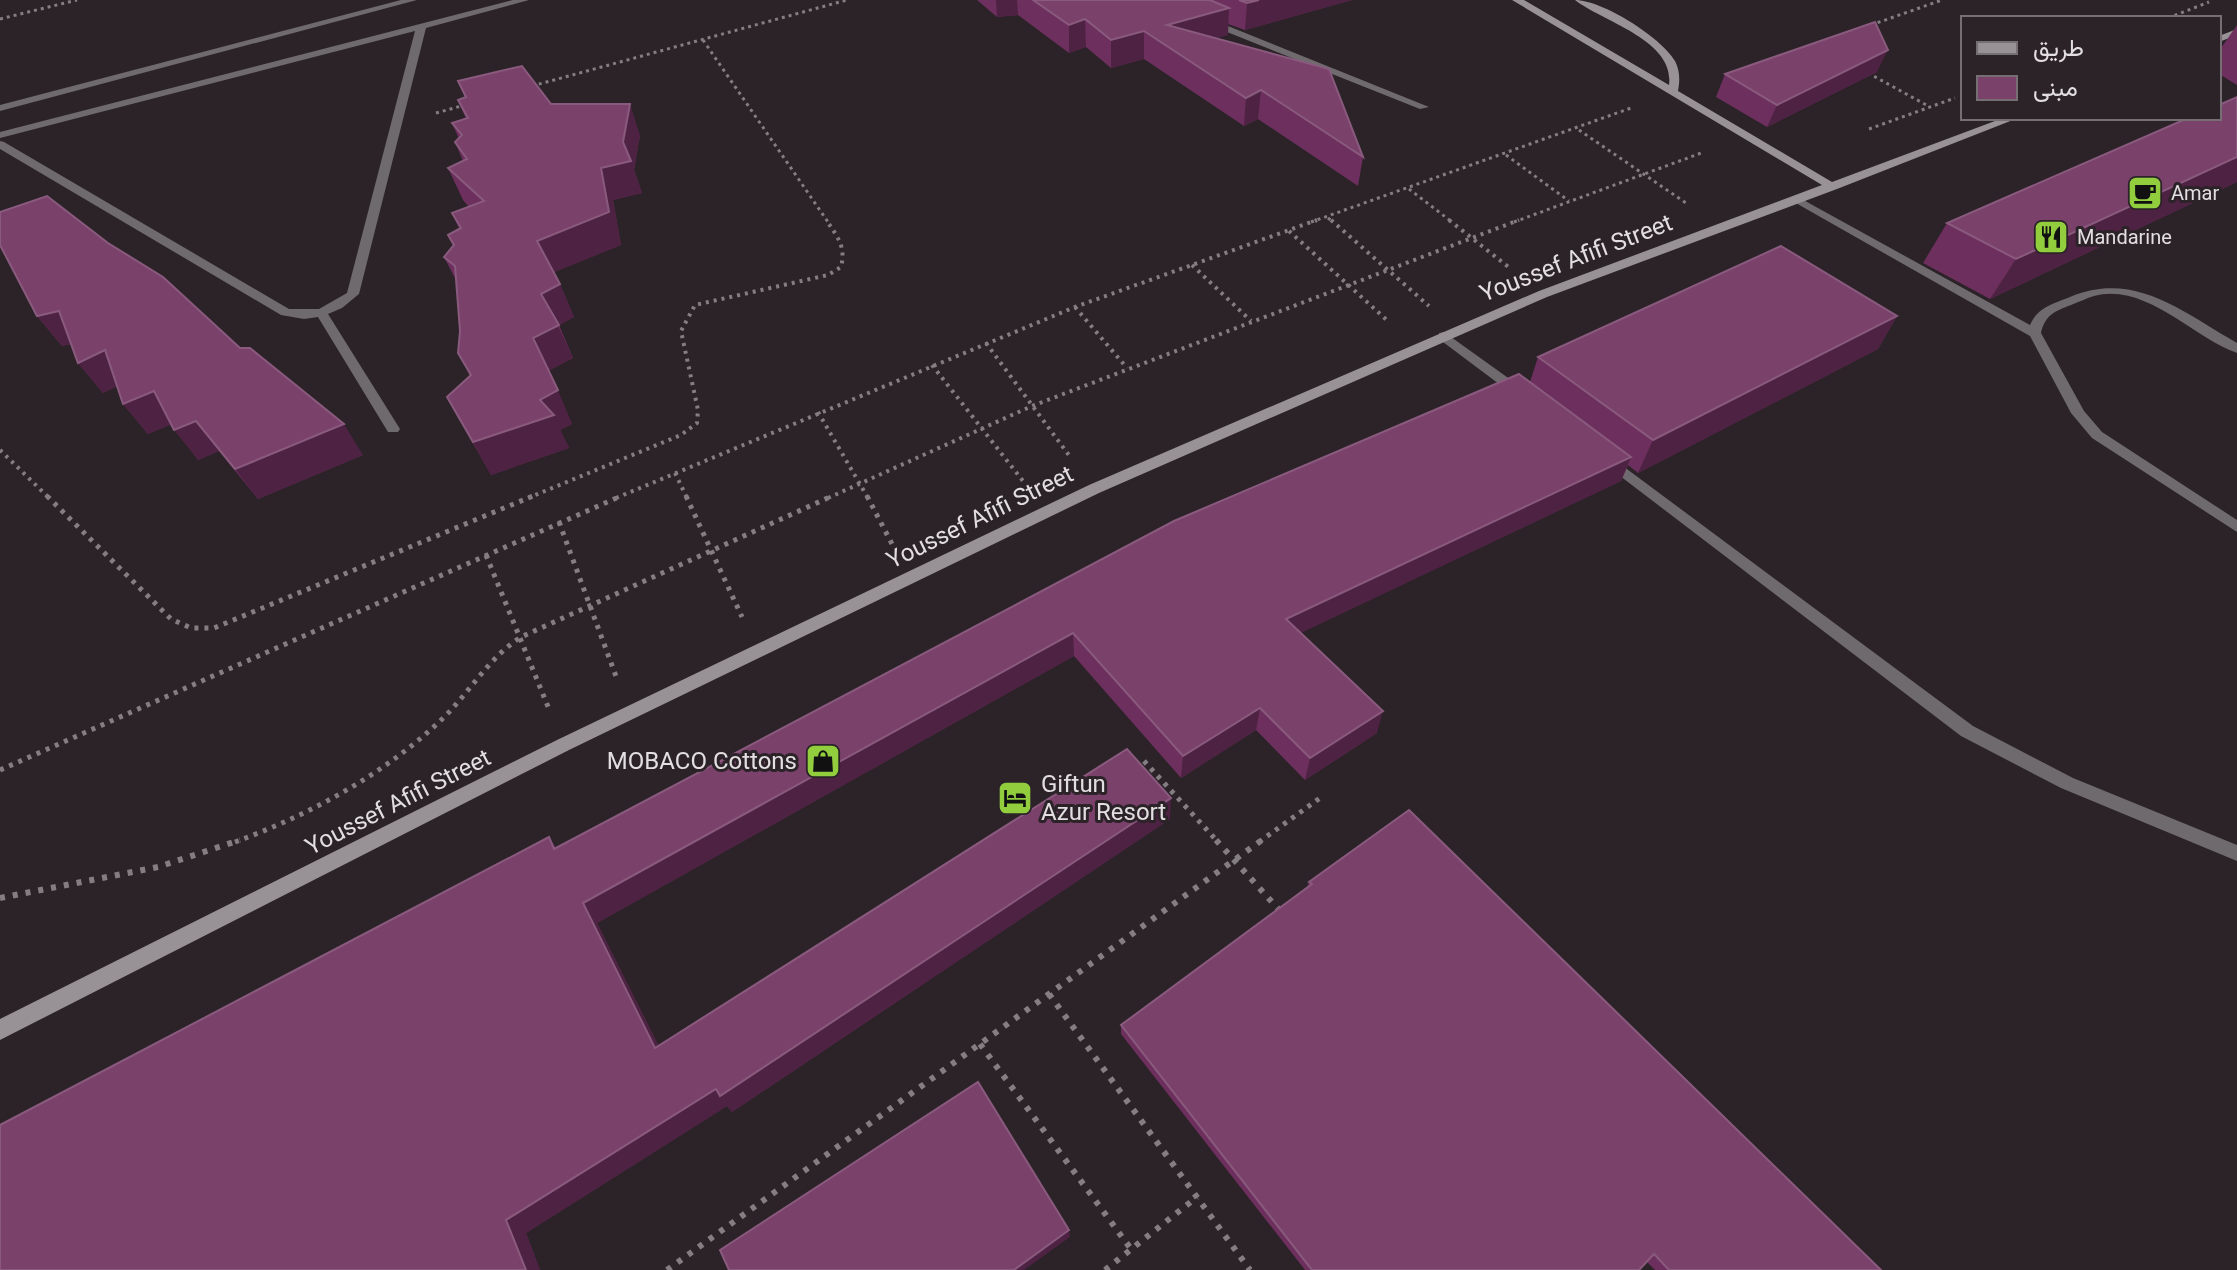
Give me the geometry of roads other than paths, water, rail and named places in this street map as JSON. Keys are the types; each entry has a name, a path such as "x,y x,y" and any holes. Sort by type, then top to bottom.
{"street":[{"path":"0,108 412,0"},
{"path":"0,135 524,0"},
{"path":"1517,0 1833,187"},
{"path":"1580,0 1662,50 1674,64 1678,78 1673,92"},
{"path":"1196,17 1424,107"},
{"path":"0,144 285,312 301,316 322,314 341,306 353,294 421,27"},
{"name":"Youssef Afifi Street","path":"0,1030 563,745 1094,489 1543,294 2008,120"},
{"path":"1798,200 2035,333 2078,413 2097,435 2236,524"},
{"path":"2035,333 2044,311 2095,292 2112,290 2146,298 2237,349"},
{"path":"322,314 393,429"},
{"path":"1451,334 1534,403"},
{"path":"1597,452 1967,731 2067,783 2237,853"}],"place":[{"name":"Amar","path":"2145,193"},
{"name":"Mandarine","path":"2051,237"},
{"name":"MOBACO Cottons","path":"823,761"},
{"name":"Giftun Azur Resort","path":"1015,798"}]}
